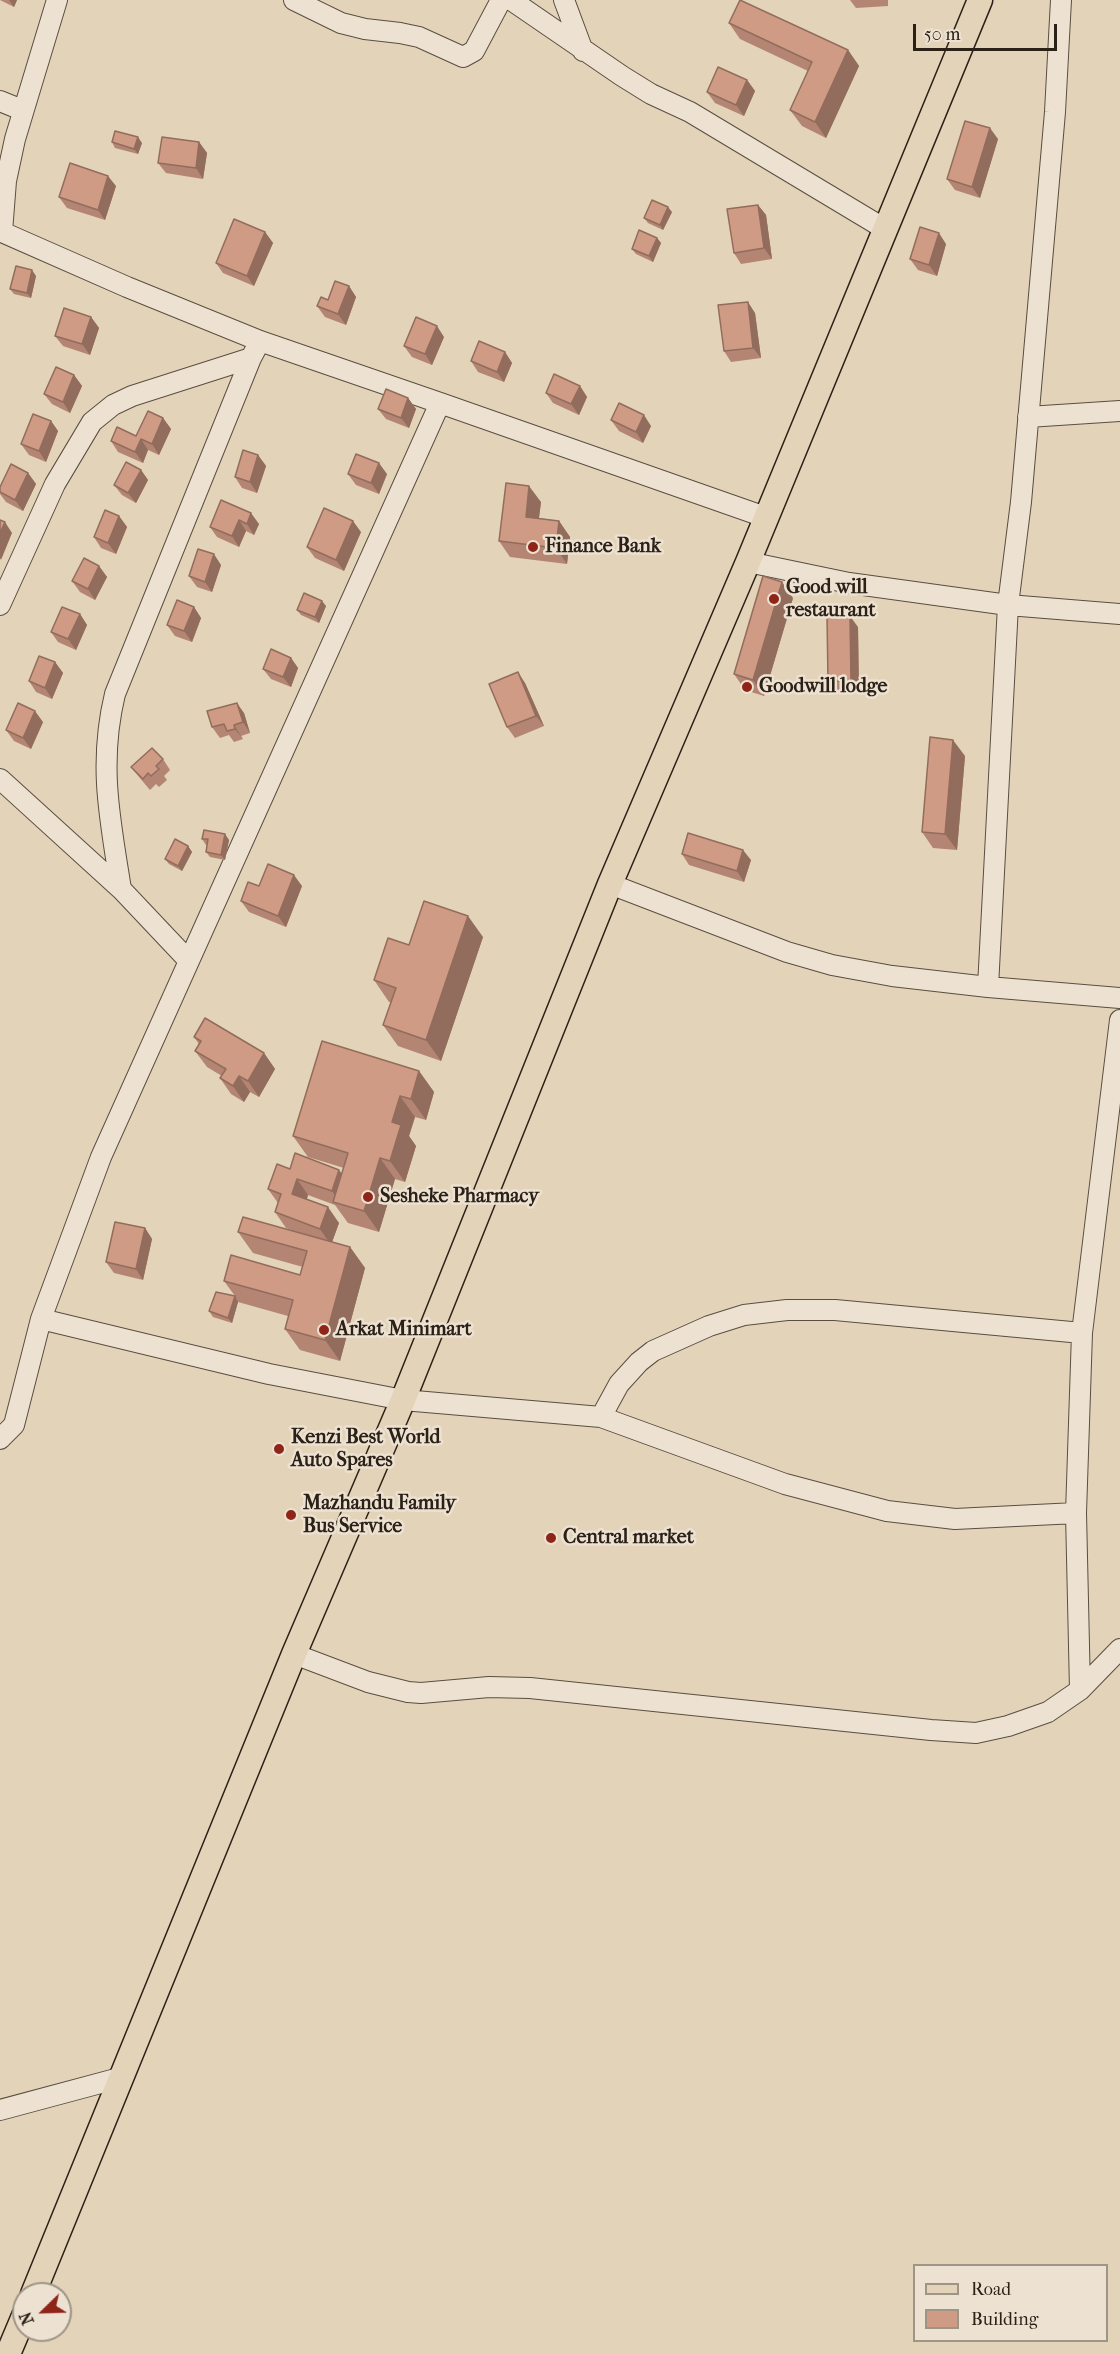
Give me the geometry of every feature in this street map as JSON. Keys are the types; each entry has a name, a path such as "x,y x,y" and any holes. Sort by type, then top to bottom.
{"main road":[{"path":"38,2282 294,1654 403,1400 610,884 748,562 980,0"}],"street":[{"path":"57,0 22,110 6,181 1,232 127,287 260,341 765,517"},
{"path":"294,0 341,23 418,37 463,57 474,51 501,0"},
{"path":"511,0 583,51 651,94 690,112 885,229"},
{"path":"564,0 583,51"},
{"path":"988,987 1008,605 1021,502 1055,112 1061,0"},
{"path":"0,101 22,110"},
{"path":"121,889 106,794 110,716 116,694 251,358 260,341"},
{"path":"0,605 55,484 92,422 113,405 132,396 251,358"},
{"path":"0,1439 14,1425 41,1319 101,1157 440,403"},
{"path":"1028,417 1120,411"},
{"path":"748,562 849,583 1008,605 1120,614"},
{"path":"0,779 121,889 189,961"},
{"path":"610,884 787,952 832,965 892,976 1120,998"},
{"path":"1080,1690 1076,1513 1082,1333 1120,1020"},
{"path":"601,1418 619,1384 639,1362 653,1351 710,1326 744,1315 787,1310 835,1310 1082,1333"},
{"path":"41,1319 269,1374 403,1400 601,1418 785,1484 887,1511 955,1519 1076,1513"},
{"path":"294,1654 368,1682 408,1692 489,1687 530,1688 976,1733 1008,1726 1048,1712 1080,1690 1120,1649"},
{"path":"0,2110 123,2078"}],"building":[{"path":"740,0 848,50 815,122 790,110 812,62 729,23"},
{"path":"718,67 747,80 736,105 707,92"},
{"path":"965,121 990,128 972,187 947,179"},
{"path":"115,131 138,137 134,149 112,142"},
{"path":"162,137 199,142 196,168 158,163"},
{"path":"70,163 108,176 98,210 59,197"},
{"path":"652,200 668,207 660,225 644,218"},
{"path":"758,205 764,248 734,253 727,209"},
{"path":"234,219 265,232 247,276 216,263"},
{"path":"920,227 939,233 929,265 910,259"},
{"path":"639,230 657,238 649,256 632,249"},
{"path":"16,266 32,270 27,293 10,289"},
{"path":"335,281 349,286 338,314 317,306 321,297 328,300"},
{"path":"748,302 753,348 724,351 718,305"},
{"path":"64,308 91,317 82,344 55,336"},
{"path":"416,317 437,326 425,354 404,346"},
{"path":"479,341 505,352 497,372 471,361"},
{"path":"56,367 74,375 63,402 44,394"},
{"path":"554,374 580,386 571,404 546,393"},
{"path":"386,389 408,398 401,418 378,409"},
{"path":"619,403 644,415 636,432 611,420"},
{"path":"148,411 163,418 152,444 141,439 135,452 111,441 117,427 136,436"},
{"path":"33,414 51,421 39,451 21,444"},
{"path":"243,450 258,455 250,482 235,477"},
{"path":"356,454 379,463 371,483 348,474"},
{"path":"126,462 141,470 128,493 114,485"},
{"path":"11,464 28,473 15,500 0,492 0,487"},
{"path":"506,483 529,486 526,517 559,521 556,548 499,541"},
{"path":"221,500 251,513 247,524 239,520 232,536 210,527"},
{"path":"324,508 353,521 336,560 307,547"},
{"path":"105,510 119,516 108,543 94,537"},
{"path":"0,520 5,522 0,533"},
{"path":"198,549 214,554 205,582 189,576"},
{"path":"84,558 99,566 88,589 72,581"},
{"path":"763,576 782,582 753,680 734,674"},
{"path":"304,593 322,601 315,617 297,610"},
{"path":"177,600 194,607 184,631 167,625"},
{"path":"62,607 80,614 68,639 51,632"},
{"path":"827,616 850,616 851,681 828,681"},
{"path":"271,649 291,658 283,677 263,669"},
{"path":"39,656 55,662 45,688 29,681"},
{"path":"518,672 536,716 507,727 489,684"},
{"path":"18,703 35,711 23,738 6,730"},
{"path":"237,703 243,722 234,725 235,729 227,731 224,724 212,727 207,711"},
{"path":"930,737 953,740 945,834 922,832"},
{"path":"152,748 163,759 156,766 159,769 151,776 148,773 143,779 131,767"},
{"path":"204,830 225,834 221,855 206,852 208,839 202,839"},
{"path":"688,833 743,850 737,871 682,854"},
{"path":"175,839 188,846 178,866 165,859"},
{"path":"268,864 294,875 278,916 241,901 248,882 259,886"},
{"path":"424,901 468,916 426,1040 383,1025 396,988 374,980 388,938 409,945"},
{"path":"205,1018 264,1053 248,1081 239,1076 233,1086 220,1078 226,1069 195,1051 201,1041 194,1037"},
{"path":"322,1041 419,1071 411,1099 400,1096 392,1122 401,1125 390,1161 380,1158 364,1211 333,1202 348,1153 293,1136"},
{"path":"295,1153 339,1170 332,1191 297,1179 292,1194 328,1207 320,1229 275,1212 281,1194 268,1189 277,1164 290,1169"},
{"path":"243,1217 350,1247 325,1340 285,1329 293,1300 224,1281 231,1255 300,1275 307,1251 238,1232"},
{"path":"115,1222 145,1228 136,1269 106,1262"},
{"path":"216,1292 235,1296 228,1318 209,1311"}],"place":[{"name":"Finance Bank","path":"533,547"},
{"name":"Good will restaurant","path":"774,599"},
{"name":"Goodwill lodge","path":"747,687"},
{"name":"Sesheke Pharmacy","path":"368,1197"},
{"name":"Arkat Minimart","path":"324,1330"},
{"name":"Kenzi Best World Auto Spares","path":"279,1449"},
{"name":"Mazhandu Family Bus Service","path":"291,1515"},
{"name":"Central market","path":"551,1538"}]}
